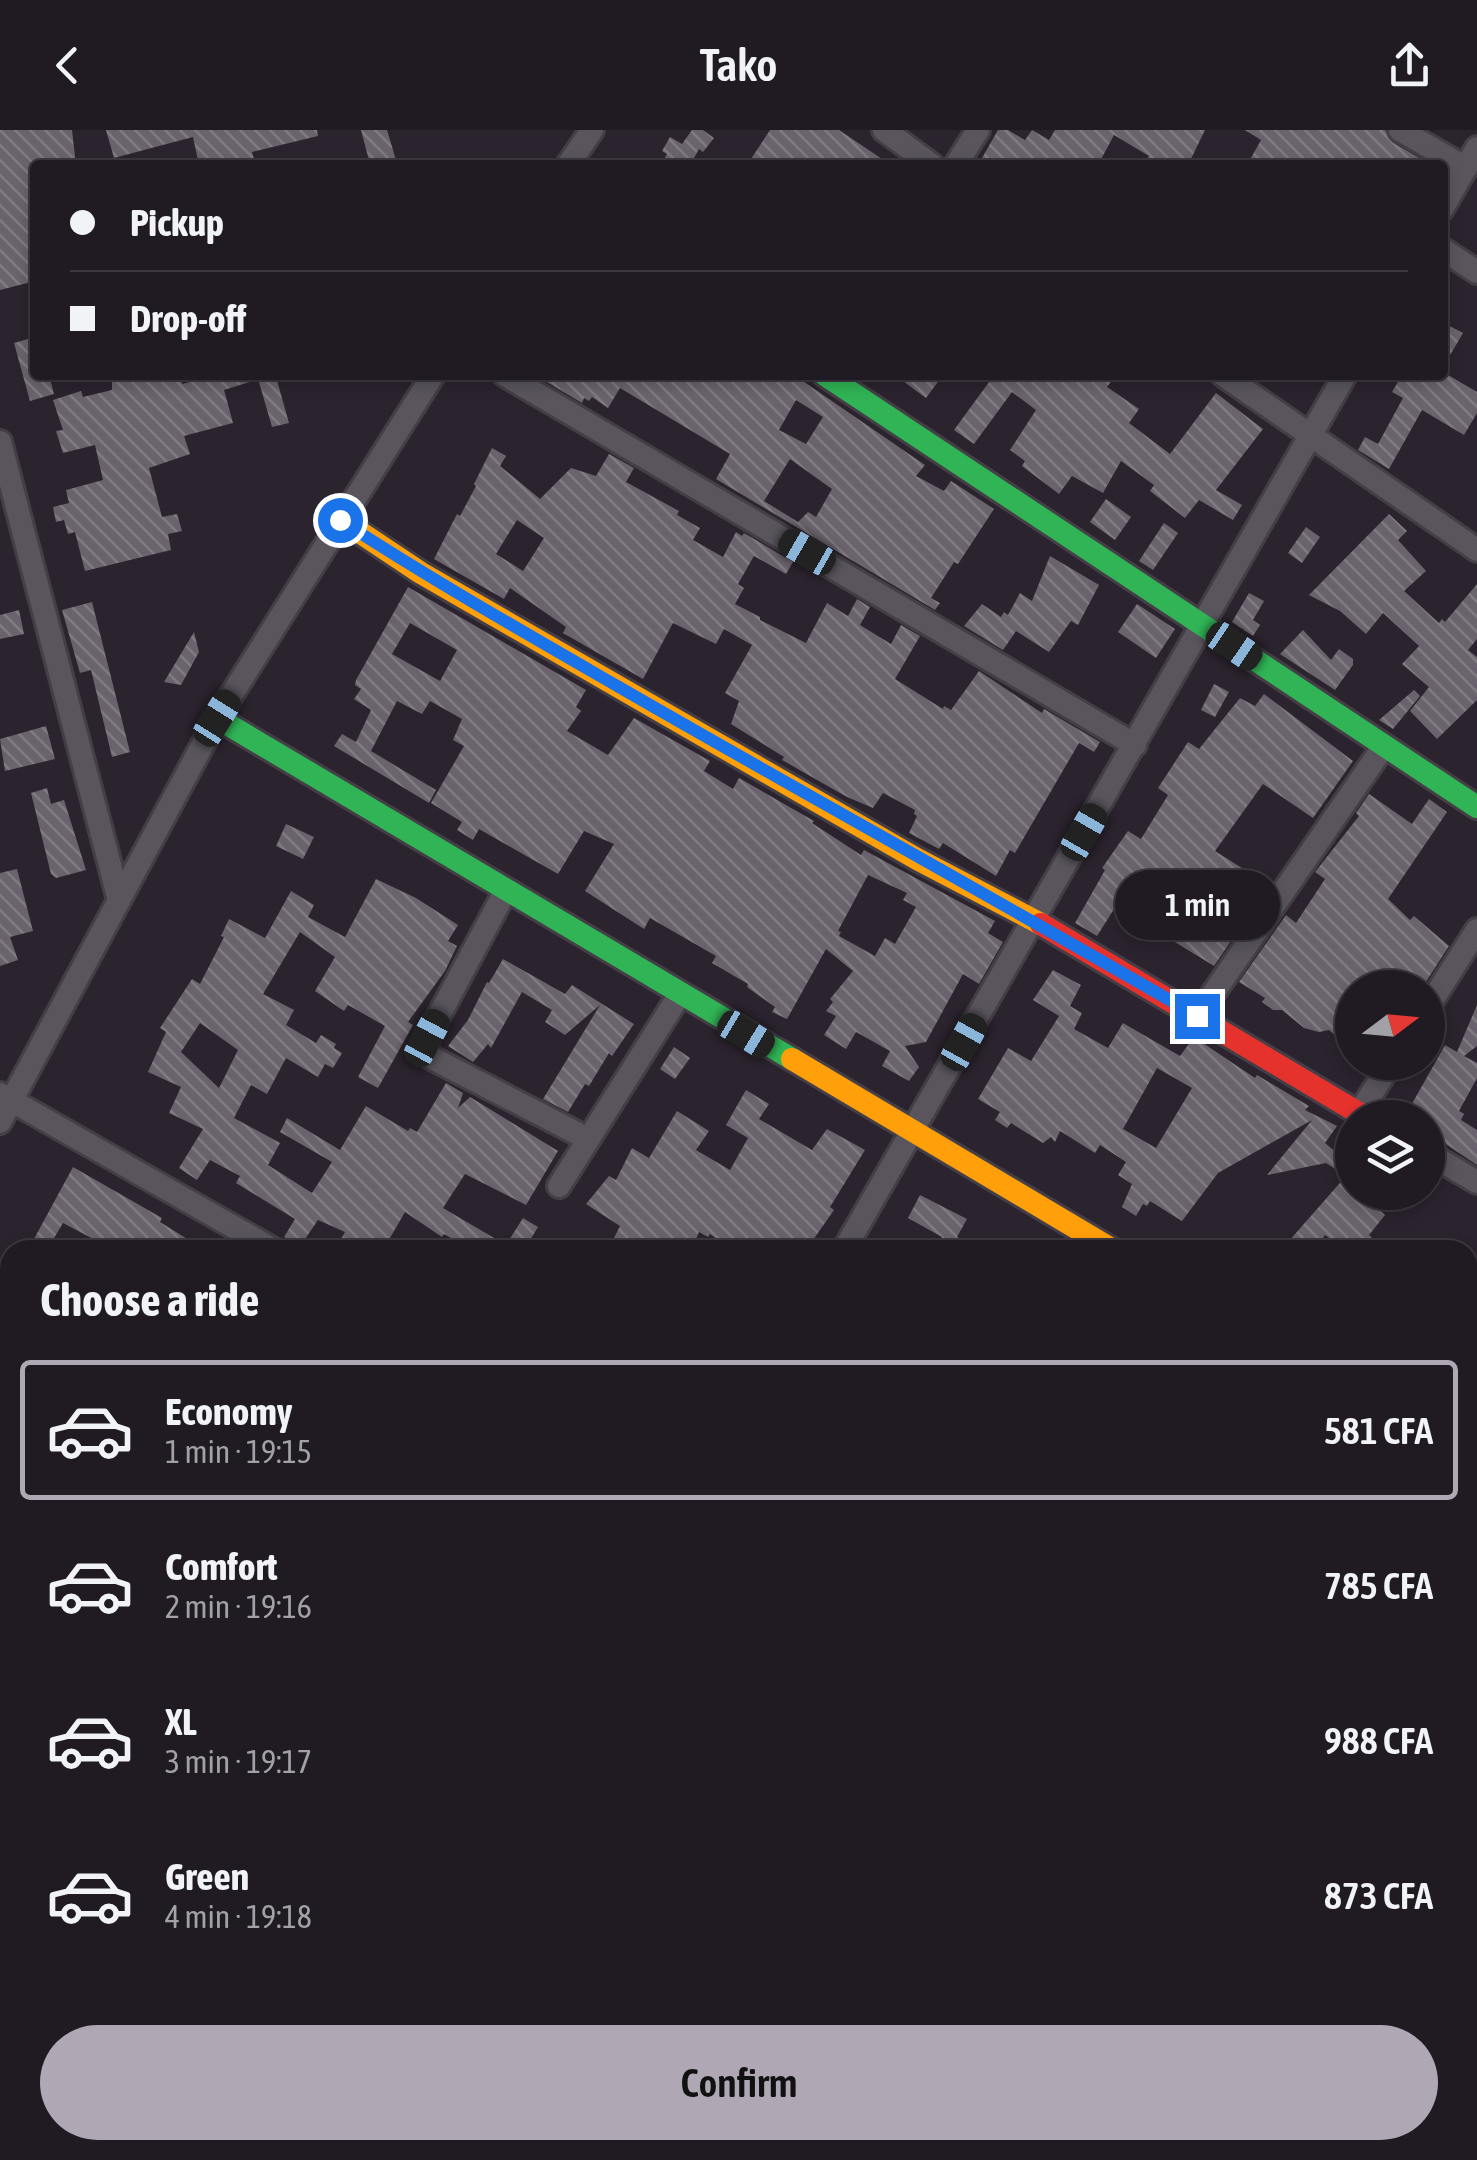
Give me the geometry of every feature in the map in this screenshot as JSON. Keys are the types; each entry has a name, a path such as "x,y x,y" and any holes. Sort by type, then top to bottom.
{"street":[{"path":"571,160 592,130"},
{"path":"884,130 925,160"},
{"path":"959,160 978,130"},
{"path":"1400,130 1471,158 1448,198"},
{"path":"1448,253 1477,272"},
{"path":"0,1122 6,1097 217,718 431,380"},
{"path":"514,380 1136,745"},
{"path":"833,380 1477,807"},
{"path":"1230,380 1477,550"},
{"path":"850,1240 1342,380"},
{"path":"0,442 119,900"},
{"path":"340,520 436,582 917,859 1033,920 1339,1100"},
{"path":"217,718 1096,1240"},
{"path":"1197,1016 1384,746"},
{"path":"506,890 427,1038 426,1050 432,1058 588,1140"},
{"path":"1445,980 1477,930"},
{"path":"559,1186 680,994"},
{"path":"6,1097 256,1240"},
{"path":"1445,1163 1477,1182"}],"building":[{"path":"0,130 72,130 75,160 30,160 30,282 0,290"},
{"path":"106,130 317,130 318,136 252,152 254,160 198,160 193,137 114,158"},
{"path":"361,130 387,130 396,160 369,160"},
{"path":"692,130 703,130 714,138 703,152 699,149 693,160 664,160 667,154 662,151 670,137 682,144"},
{"path":"770,130 839,130 884,160 750,160"},
{"path":"998,130 1008,130 1025,140 1032,130 1049,140 1055,130 1205,130 1190,160 1146,160 1149,156 1114,135 1101,160 981,160"},
{"path":"1245,130 1385,130 1392,142 1423,160 1250,160 1261,140"},
{"path":"1448,325 1463,333 1448,359"},
{"path":"30,338 30,380 50,380 54,394 30,401 14,343"},
{"path":"1448,375 1477,392 1477,413 1464,435 1422,410 1389,469 1358,450 1365,437 1378,444 1403,398 1392,392 1399,380 1448,380"},
{"path":"112,380 182,380 182,384 199,380 256,380 224,390 233,423 184,436 190,454 149,468 162,517 177,514 182,531 168,534 171,550 85,571 75,532 68,534 64,520 56,522 53,507 69,503 66,490 103,480 95,445 63,453 56,431 63,430 53,400 81,391 83,397 112,390"},
{"path":"277,380 289,423 272,427 259,382"},
{"path":"543,380 801,380 925,465 916,476 944,491 951,481 994,509 931,598 940,603 935,610 716,479 730,454 620,388 608,408 592,397 589,401 584,398 582,403","holes":["796,400 823,417 806,444 779,430","790,459 832,489 816,517 808,512 798,522 764,501"]},
{"path":"902,380 939,380 926,398"},
{"path":"991,380 1112,380 1107,387 1139,409 1129,423 1170,454 1216,393 1263,429 1216,490 1242,505 1233,520 1199,500 1185,518 1150,491 1154,485 1121,461 1103,493 1072,476 1059,494 1022,466 1025,461 1010,450 1036,410 1012,392 974,444 954,430"},
{"path":"492,448 506,456 500,466 540,499 571,468 596,476 609,454 634,468 626,482 679,511 677,515 700,528 693,540 723,557 736,532 742,536 744,533 793,562 786,574 754,556 738,584 744,588 735,604 760,620 806,643 827,603 848,616 857,599 870,607 860,625 891,644 901,625 920,636 895,679 943,709 944,706 951,710 979,671 1042,713 1044,709 1100,742 1094,752 1079,743 1015,853 1010,850 996,876 943,843 939,849 909,833 917,816 915,810 883,793 873,808 847,797 782,760 784,757 731,724 739,701 725,693 752,645 724,629 716,644 673,623 643,679 563,633 566,627 510,588 504,599 434,559","holes":["517,520 544,538 523,571 496,554"]},
{"path":"1106,499 1131,517 1115,540 1090,522"},
{"path":"1389,514 1407,531 1398,540 1426,571 1404,591 1439,623 1442,619 1445,622 1477,584 1477,639 1468,650 1477,657 1477,700 1437,739 1410,711 1429,687 1402,664 1419,646 1383,613 1366,634 1340,611 1309,595"},
{"path":"1164,523 1178,533 1153,570 1139,561"},
{"path":"1306,527 1320,537 1302,563 1288,553"},
{"path":"1050,556 1099,585 1078,625 1071,621 1049,652 1016,631 1003,650 964,626 982,604 1001,617 1004,612 1008,615 1020,593 1032,601"},
{"path":"408,587 586,690 576,707 581,711 567,731 608,755 634,718 710,761 704,771 733,789 739,778 814,821 861,855 864,850 995,921 988,933 1003,942 979,984 963,974 926,1042 905,1046 919,1067 909,1081 882,1066 890,1051 856,1032 846,1049 824,1035 836,1016 826,1011 833,1002 830,999 853,971 826,949 787,1019 772,1012 775,1007 748,984 712,963 716,956 650,918 644,929 585,891 614,844 584,831 558,874 479,829 473,840 457,830 462,822 431,803 464,746 453,740 462,719 430,701 422,714 397,701 371,751 436,790 429,803 334,746 342,734 356,742 371,710 354,699 361,689 355,685","holes":["410,623 457,650 440,681 392,654","868,875 907,893 903,900 916,907 895,944 885,938 875,956 839,936 838,931"]},
{"path":"1249,593 1264,601 1253,620 1260,625 1253,636 1232,622"},
{"path":"92,602 130,752 112,757 91,670 80,673 62,610"},
{"path":"1137,604 1175,629 1156,658 1118,632"},
{"path":"19,610 24,634 0,639 0,615"},
{"path":"1303,630 1331,660 1339,649 1353,659 1353,665 1335,690 1280,654"},
{"path":"194,632 199,652 181,685 164,682"},
{"path":"1214,684 1229,692 1215,717 1201,710"},
{"path":"1414,690 1420,696 1393,729 1379,720"},
{"path":"1264,694 1353,761 1313,818 1263,784 1215,851 1253,875 1239,897 1233,893 1212,922 1233,938 1214,966 1116,906 1097,936 1075,923 1105,870 1102,868 1128,831 1141,839 1168,795 1158,788 1188,742 1199,749 1240,698 1255,706"},
{"path":"46,726 55,759 5,771 0,739"},
{"path":"47,788 51,804 64,800 86,870 56,878 51,874 31,793"},
{"path":"1369,794 1412,824 1429,799 1447,812 1388,899 1410,920 1414,916 1449,946 1434,970 1335,970 1335,1035 1329,1030 1304,1028 1282,1010 1273,1010 1262,1002 1265,998 1239,982 1286,915 1296,923 1325,879 1315,872 1359,816 1356,813"},
{"path":"286,824 314,837 303,859 276,846"},
{"path":"17,869 33,931 10,937 18,960 0,966 0,873"},
{"path":"376,879 458,925 448,941 457,946 445,971 408,1022 413,1025 378,1088 358,1077 385,1026 348,1005 344,1011 315,991 335,957 300,932 263,994 294,1010 286,1025 316,1043 321,1035 342,1053 333,1068 325,1064 318,1077 286,1058 267,1094 251,1085 234,1118 280,1143 268,1165 312,1193 332,1162 280,1132 287,1118 340,1150 366,1106 408,1131 410,1128 417,1132 446,1083 463,1093 458,1108 470,1097 558,1151 526,1205 465,1174 443,1208 497,1240 454,1240 444,1234 442,1237 405,1212 389,1240 341,1240 345,1232 318,1220 304,1240 290,1240 284,1237 295,1219 236,1183 240,1176 210,1160 197,1180 179,1168 203,1129 169,1113 181,1087 148,1072 166,1032 160,1028 192,979 200,984 229,919 265,938 291,891 314,905 308,917 345,937","holes":["200,1023 238,1050 219,1088 181,1052"]},
{"path":"503,959 565,994 572,985 634,1024 612,1056 609,1053 589,1086 585,1084 568,1112 543,1099 600,1005 565,1035 545,1022 552,1010 522,992 491,1048 488,1044 473,1062 448,1046 468,1020"},
{"path":"1053,970 1081,985 1070,1006 1082,1013 1074,1029 1108,1048 1123,1023 1180,1056 1194,1037 1255,1078 1257,1075 1309,1106 1305,1110 1335,1125 1325,1143 1335,1152 1335,1169 1326,1163 1267,1175 1312,1120 1218,1173 1182,1221 1150,1201 1147,1206 1143,1204 1136,1216 1122,1207 1132,1184 1118,1175 1126,1162 1100,1145 1095,1153 1060,1131 1055,1142 1051,1137 1043,1143 1011,1123 1007,1128 995,1120 1000,1112 978,1099 1008,1048 1031,1061 1059,1016 1033,1000","holes":["1157,1068 1192,1088 1156,1148 1123,1129"]},
{"path":"1477,1005 1477,1046 1464,1056 1477,1063 1477,1078 1459,1111 1464,1114 1461,1120 1477,1130 1477,1165 1445,1143 1445,1100 1414,1100 1425,1080 1445,1080 1445,1045 1457,1052"},
{"path":"674,1047 690,1058 675,1079 660,1069"},
{"path":"746,1090 769,1104 759,1119 812,1150 827,1129 865,1150 830,1207 834,1210 813,1240 718,1240 699,1232 695,1240 613,1240 620,1226 586,1204 609,1176 616,1180 632,1148 649,1158 677,1111 709,1131 696,1150 730,1170 748,1138 726,1125"},
{"path":"73,1167 162,1218 160,1222 189,1240 95,1240 63,1223 53,1240 33,1240"},
{"path":"1335,1189 1335,1210 1380,1210 1385,1215 1369,1235 1374,1240 1332,1240 1325,1235 1322,1240 1290,1240"},
{"path":"920,1195 967,1219 957,1237 964,1240 940,1240 942,1237 908,1218"},
{"path":"523,1218 538,1227 530,1240 509,1240"}],"traffic: fast":[{"path":"833,380 1477,807"},
{"path":"217,718 792,1059"}],"traffic: slow":[{"path":"340,519 421,573 917,859 1041,924"},
{"path":"792,1059 1096,1240"}],"traffic: jam":[{"path":"1041,924 1337,1100"}],"route":[{"path":"340,520 421,573 1197,1016"}]}
